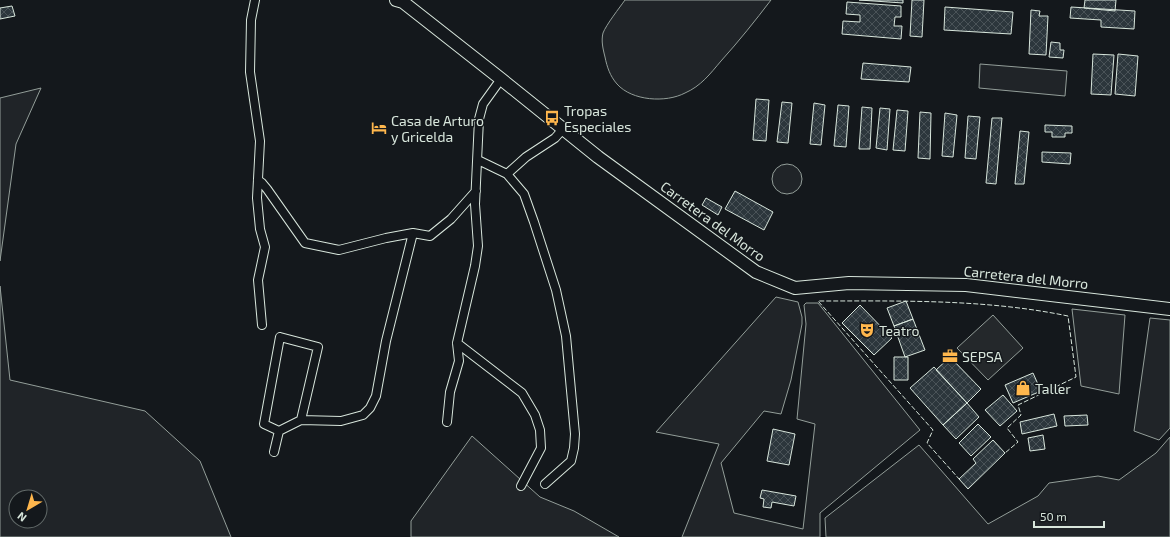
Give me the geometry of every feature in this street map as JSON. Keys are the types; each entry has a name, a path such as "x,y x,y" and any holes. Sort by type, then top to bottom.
{"main road":[{"name":"Carretera del Morro","path":"396,0 403,2 598,158 756,272 795,288 850,283 966,285 1170,309"}],"street":[{"path":"255,0 251,20 250,72 260,141 257,198 260,229 265,247 258,280 262,325"},
{"path":"447,422 450,392 459,361 457,344 475,266 478,246 475,204 479,119 483,104 501,79"},
{"path":"507,174 526,157 555,138 563,129"},
{"path":"478,160 507,174 524,194 556,290 566,336 575,434 574,448 571,461 545,484"},
{"path":"258,180 267,189 305,243 339,250 413,233 430,236 451,220 476,191"},
{"path":"279,431 301,420 341,421 363,415 370,408 376,396 386,341 413,233"},
{"path":"279,431 264,424 280,338 318,347 301,420"},
{"path":"457,344 522,393 535,415 540,430 541,448 521,486"},
{"path":"274,452 279,431"}],"shaded area":[{"path":"625,0 771,0 734,46 701,83 691,90 677,96 650,99 631,94 623,90 611,75 606,61 602,45 603,33"},
{"path":"980,64 1067,71 1065,96 979,88"},
{"path":"41,88 16,144 0,261 0,98"},
{"path":"787,164 793,165 801,173 801,185 793,193 787,194 781,193 773,185 772,179 773,173 781,165"},
{"path":"0,286 10,380 145,411 200,461 231,537 0,537"},
{"path":"776,297 798,302 802,317 802,324 791,380 781,414 764,411 721,463 734,513 803,529 815,424 797,419 806,324 804,305 806,303 818,303 920,430 820,513 820,537 682,537 719,444 656,432"},
{"path":"1072,309 1125,315 1119,394 1081,386"},
{"path":"993,315 1023,348 988,380 957,348"},
{"path":"1150,318 1170,320 1170,428 1159,440 1134,431"},
{"path":"472,436 540,497 574,511 619,537 411,537 411,521"},
{"path":"1170,437 1170,537 826,537 825,518 919,445 988,524 1038,496 1049,483 1098,476 1119,480 1156,453"}],"building":[{"path":"859,0 903,0 903,3"},
{"path":"912,0 924,0 922,37 910,36"},
{"path":"1085,0 1116,0 1115,11 1084,8"},
{"path":"847,2 901,6 901,17 895,17 894,26 902,26 901,39 842,34 843,21 860,22 860,15 846,14"},
{"path":"12,6 15,16 0,19 0,8"},
{"path":"945,7 1013,12 1011,34 944,30"},
{"path":"1071,7 1135,11 1134,29 1101,27 1101,20 1070,18"},
{"path":"1031,10 1040,11 1039,16 1048,16 1046,55 1029,54"},
{"path":"1051,42 1060,43 1060,50 1064,50 1063,58 1049,57"},
{"path":"1093,54 1114,55 1111,95 1091,94"},
{"path":"1118,54 1138,56 1135,96 1115,94"},
{"path":"863,63 911,67 909,82 861,79"},
{"path":"756,99 769,100 766,141 753,140"},
{"path":"782,102 792,103 788,143 777,142"},
{"path":"814,103 825,105 821,145 810,144"},
{"path":"838,105 849,106 846,147 834,146"},
{"path":"862,107 872,108 870,149 859,149"},
{"path":"880,108 890,109 887,150 876,148"},
{"path":"897,110 908,111 905,151 893,150"},
{"path":"920,112 931,113 930,159 918,158"},
{"path":"945,113 957,115 953,157 942,156"},
{"path":"968,116 980,117 976,159 965,158"},
{"path":"992,118 1002,118 996,184 986,183"},
{"path":"1045,125 1072,126 1072,133 1065,133 1065,137 1052,137 1052,132 1045,132"},
{"path":"1020,131 1029,132 1024,184 1015,184"},
{"path":"1042,152 1071,153 1070,164 1042,162"},
{"path":"735,191 773,212 764,230 725,209"},
{"path":"706,198 722,207 718,215 702,205"},
{"path":"906,301 913,319 894,326 887,308"},
{"name":"Teatro","path":"860,305 892,338 874,355 842,323"},
{"path":"913,319 925,350 905,357 894,326"},
{"path":"894,357 908,357 908,380 894,380"},
{"path":"950,357 981,389 967,403 936,370"},
{"path":"934,367 967,403 943,425 910,388"},
{"name":"Taller","path":"1033,373 1041,391 1013,403 1005,385"},
{"name":"Taller","path":"1003,395 1017,411 1000,426 985,410"},
{"path":"967,403 979,417 956,439 943,425"},
{"path":"1054,414 1057,426 1022,434 1020,422"},
{"path":"1087,415 1088,425 1065,426 1064,416"},
{"path":"978,424 991,437 971,456 959,443"},
{"path":"773,429 795,434 789,465 767,461"},
{"path":"1043,435 1045,449 1030,451 1028,438"},
{"path":"993,440 1005,453 968,489 959,479 976,463 973,459"},
{"path":"762,490 796,496 794,506 772,502 771,508 763,507 764,499 760,498"}],"fence":[{"path":"960,480 927,443 933,430 818,301 943,302 1006,306 1068,316 1076,377 1018,405 1021,415 1007,428 1018,442 1005,453"}],"place":[{"name":"Tropas Especiales","path":"552,118"},
{"name":"Casa de Arturo y Gricelda","path":"379,128"},
{"name":"Teatro","path":"867,330"},
{"name":"SEPSA","path":"950,356"},
{"name":"Taller","path":"1023,388"}]}
